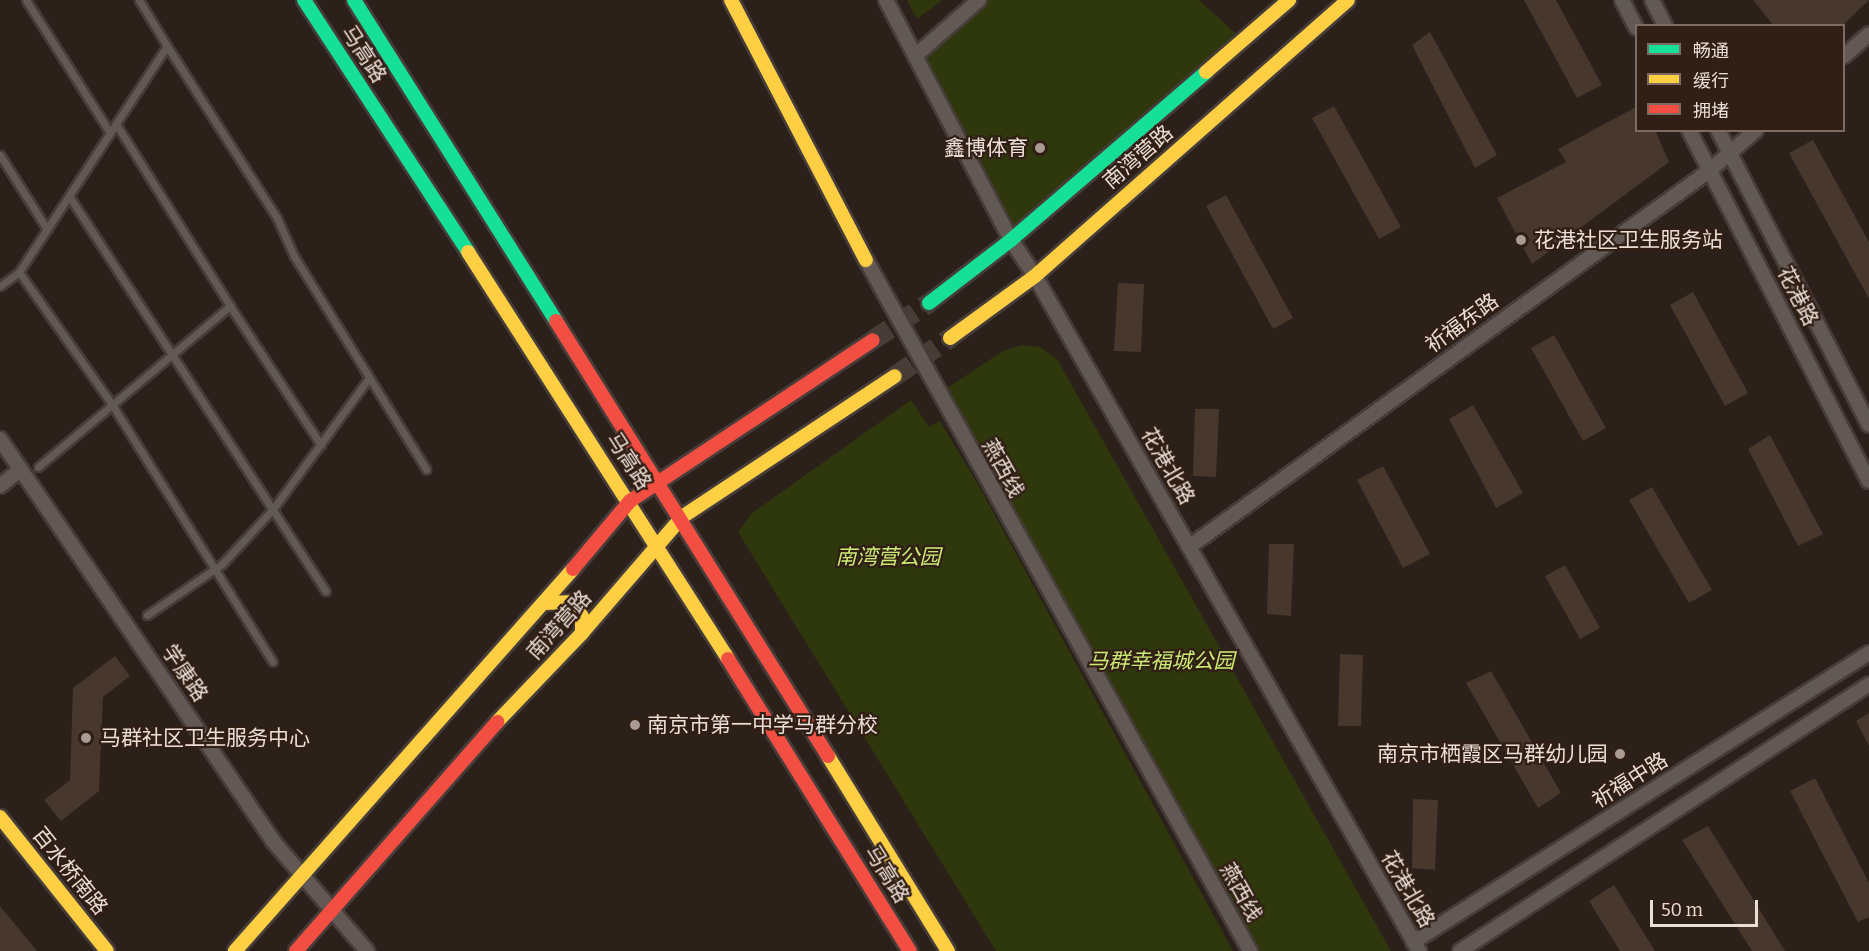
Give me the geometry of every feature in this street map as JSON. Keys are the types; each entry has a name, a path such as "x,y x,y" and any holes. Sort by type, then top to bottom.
{"main road":[{"name":"马高路","path":"304,0 630,501 910,951"},
{"name":"马高路","path":"354,0 657,482 682,517 948,951"},
{"name":"燕西线","path":"731,0 866,260"},
{"path":"929,303 1011,240 1289,0"},
{"name":"南湾营路","path":"950,338 1035,276 1348,0"},
{"path":"235,951 300,875 545,603 630,501 873,340"},
{"name":"南湾营路","path":"296,951 447,775 582,633 655,544 682,517 895,376"},
{"path":"545,603 575,602 582,617 582,633"},
{"name":"百水桥南路","path":"0,817 107,951"}],"street":[{"name":"花港北路","path":"886,0 1011,240 1035,276 1416,946"},
{"path":"915,57 979,0"},
{"path":"1622,0 1635,26"},
{"path":"1652,0 1664,24"},
{"path":"1845,55 1869,34"},
{"name":"花港路","path":"1690,132 1869,481"},
{"name":"花港路","path":"1719,132 1869,425"},
{"name":"祈福东路","path":"1189,547 1709,171 1754,132"},
{"name":"燕西线","path":"866,260 1250,951"},
{"name":"学康路","path":"0,439 300,875 367,951"},
{"path":"0,486 20,470"},
{"name":"祈福中路","path":"1416,946 1869,653"},
{"path":"1460,951 1869,684"}],"lane":[{"path":"26,0 110,133"},
{"path":"138,0 277,218 294,256 426,469"},
{"path":"0,285 19,272 167,46"},
{"path":"116,124 230,306 321,445"},
{"path":"0,155 47,229"},
{"path":"69,196 326,591"},
{"path":"19,272 111,403 273,662"},
{"path":"38,467 111,403 230,306"},
{"path":"147,615 214,570 273,510 369,378"}],"green space":[{"path":"907,0 942,0 917,19"},
{"name":"鑫博体育","path":"979,0 1199,0 1243,40 1011,240 915,56"},
{"name":"马群幸福城公园","path":"1022,345 1040,347 1057,359 1391,951 1259,951 1110,688 947,388 1003,351"},
{"name":"南湾营公园","path":"911,400 929,427 940,421 979,486 1233,951 996,951 738,532 752,513"}],"building":[{"path":"1524,0 1556,0 1602,85 1577,98"},
{"path":"1753,0 1869,0 1844,24 1772,24"},
{"path":"1430,32 1497,155 1475,168 1412,45"},
{"path":"1334,106 1401,227 1379,239 1312,118"},
{"path":"1635,108 1635,132 1656,132 1669,162 1532,264 1497,198 1566,162 1558,149"},
{"path":"1813,140 1869,242 1869,299 1789,153"},
{"path":"1226,195 1293,318 1273,329 1206,206"},
{"path":"1118,283 1144,284 1141,352 1114,351"},
{"path":"1693,292 1748,393 1725,406 1670,305"},
{"path":"1554,335 1606,428 1583,441 1531,348"},
{"path":"1473,405 1523,493 1496,508 1449,419"},
{"path":"1195,409 1219,409 1216,477 1193,476"},
{"path":"1770,435 1823,534 1798,546 1748,449"},
{"path":"1383,466 1430,554 1403,568 1357,480"},
{"path":"1652,487 1712,590 1689,603 1629,500"},
{"path":"1269,544 1294,544 1291,616 1267,614"},
{"path":"1565,565 1600,628 1580,639 1545,576"},
{"path":"1340,654 1363,655 1361,726 1338,726"},
{"name":"马群社区卫生服务中心","path":"115,656 130,676 103,697 99,791 61,821 44,800 70,780 73,688"},
{"path":"1491,671 1561,793 1538,808 1466,683"},
{"path":"1869,713 1869,746 1856,721"},
{"path":"1815,778 1869,883 1869,917 1858,922 1790,791"},
{"path":"1413,799 1438,800 1435,870 1412,868"},
{"path":"1708,826 1785,951 1752,951 1682,840"},
{"path":"1614,885 1655,951 1620,951 1589,901"},
{"path":"0,906 37,951 0,951"}],"tunnel":[{"path":"873,340 929,303"},
{"path":"895,376 950,338"}],"traffic: fast":[{"path":"304,0 468,252"},
{"path":"354,0 556,321"},
{"path":"929,303 1011,240 1206,72"}],"traffic: slow":[{"path":"731,0 866,260"},
{"path":"1206,72 1289,0"},
{"path":"950,338 1035,276 1348,0"},
{"path":"468,252 728,659"},
{"path":"497,722 582,633 682,517 895,376"},
{"path":"235,951 573,569"},
{"path":"545,603 575,602 582,617 582,633"},
{"path":"828,756 948,951"},
{"path":"0,817 107,951"}],"traffic: jam":[{"path":"556,321 828,756"},
{"path":"573,569 630,501 873,340"},
{"path":"728,659 910,951"},
{"path":"296,951 497,722"}],"place":[{"name":"鑫博体育","path":"1040,148"},
{"name":"花港社区卫生服务站","path":"1521,240"},
{"name":"南京市第一中学马群分校","path":"635,725"},
{"name":"马群社区卫生服务中心","path":"86,738"},
{"name":"南京市栖霞区马群幼儿园","path":"1620,754"}]}
